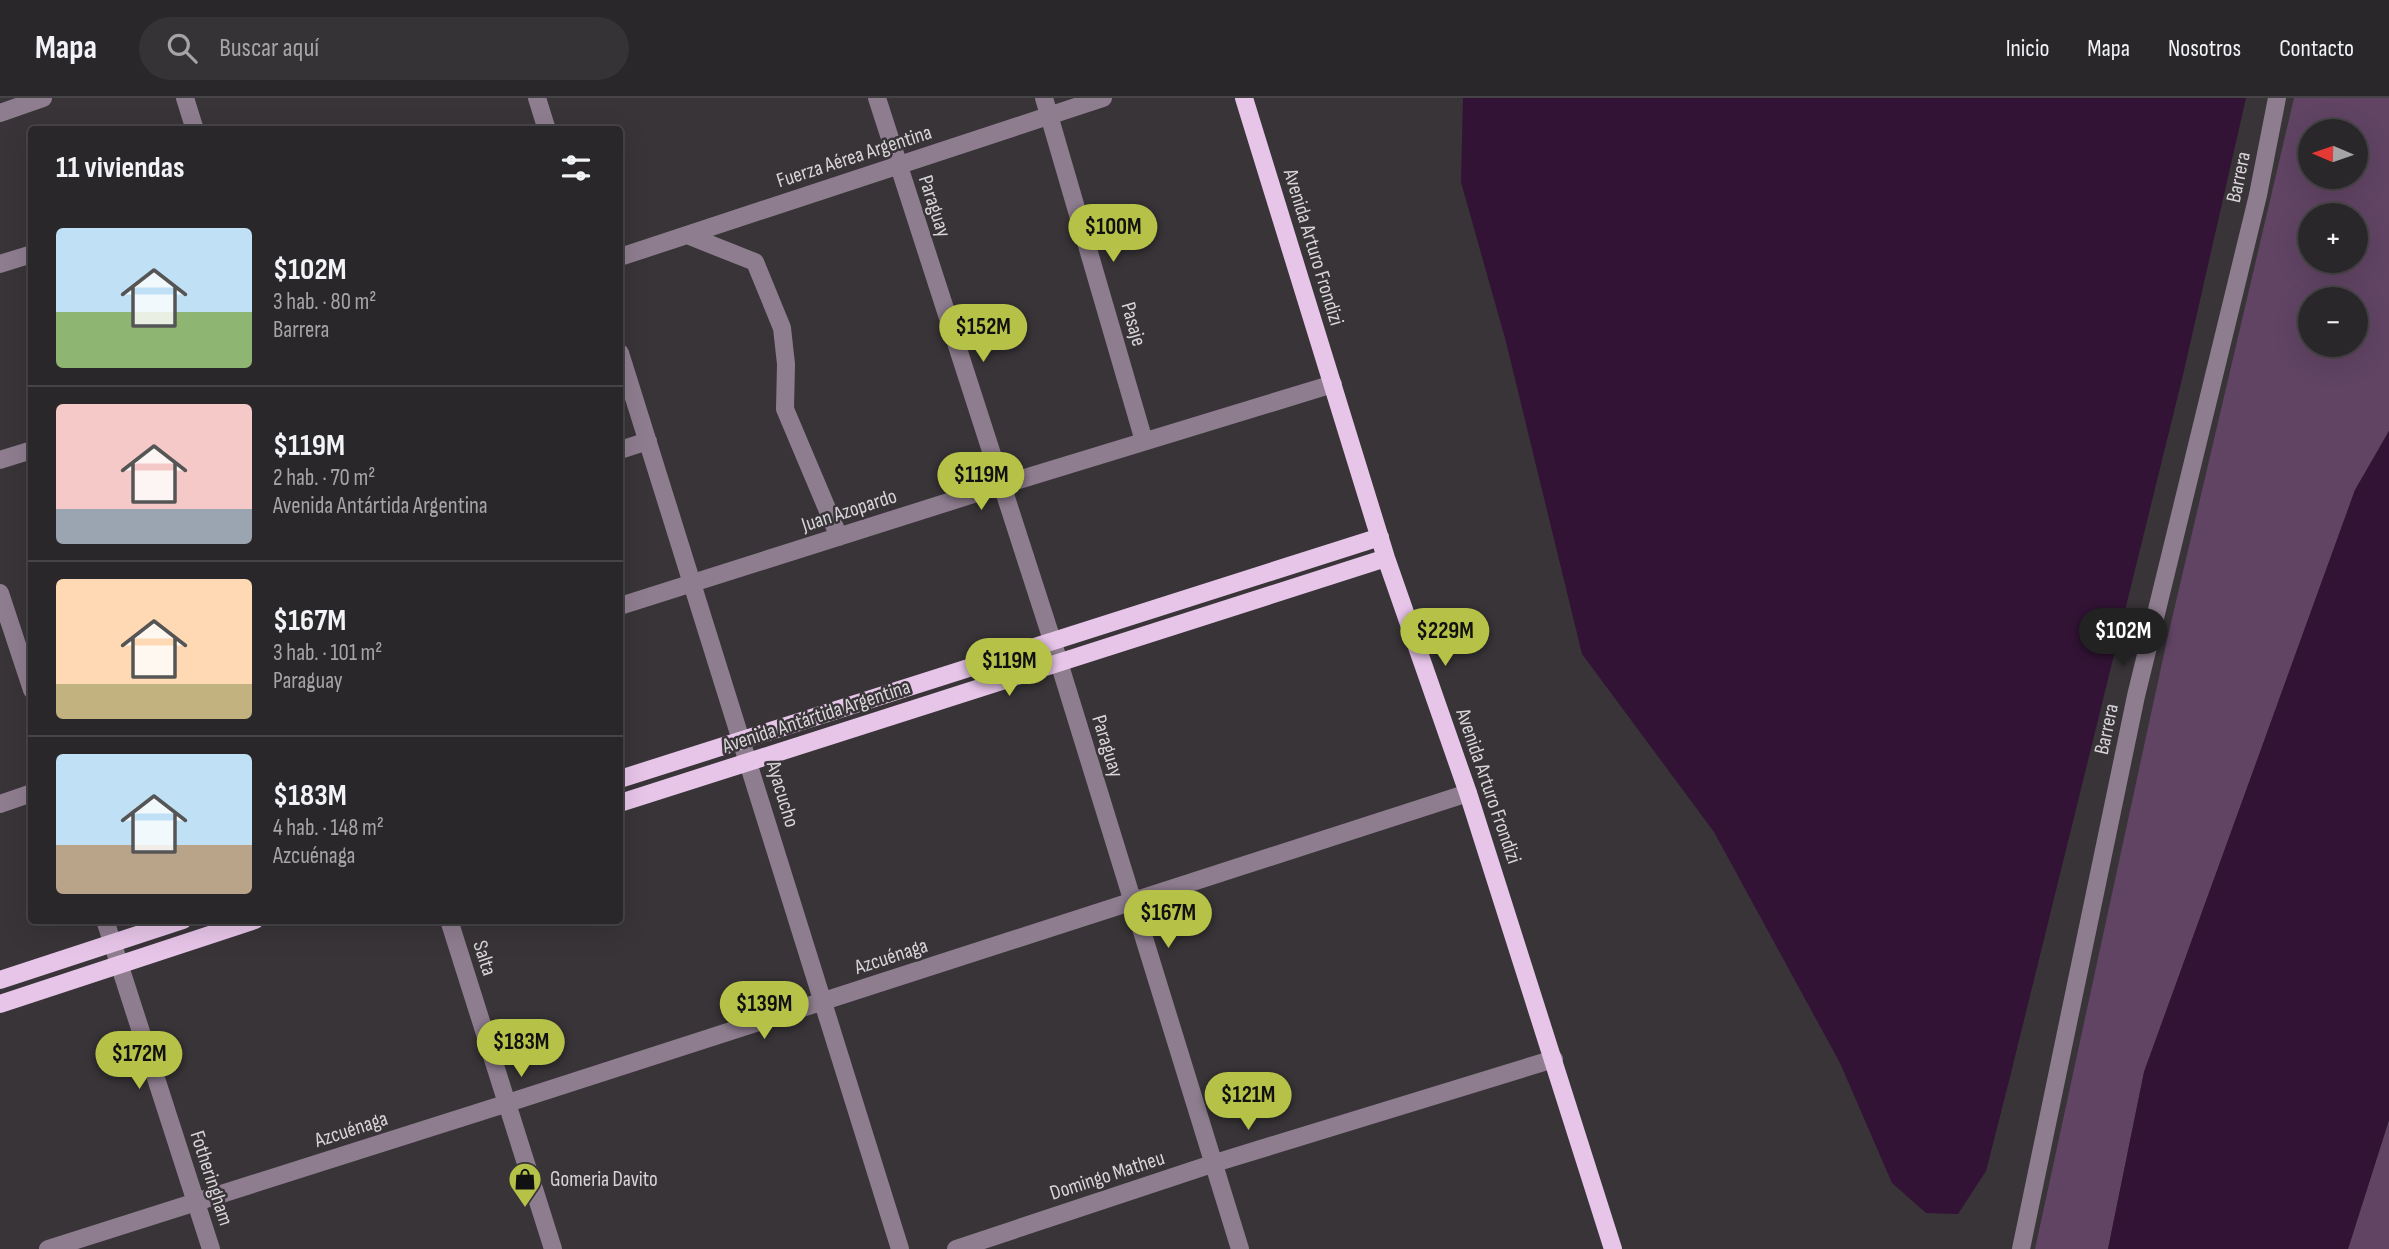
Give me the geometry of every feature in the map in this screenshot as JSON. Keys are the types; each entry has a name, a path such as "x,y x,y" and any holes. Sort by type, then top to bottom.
{"main road":[{"name":"Avenida Arturo Frondizi","path":"1244,98 1386,558 1468,793 1613,1249"},
{"name":"Avenida Antártida Argentina","path":"623,778 1380,537"},
{"name":"Avenida Antártida Argentina","path":"623,802 1386,558"},
{"path":"0,980 171,924"},
{"path":"0,1004 243,924"}],"street":[{"path":"0,113 43,98"},
{"path":"185,98 194,126"},
{"path":"537,98 546,126"},
{"name":"Paraguay","path":"877,98 1059,662 1240,1249"},
{"name":"Pasaje","path":"1044,98 1144,442"},
{"name":"Fuerza Aérea Argentina","path":"623,256 1103,98"},
{"name":"Barrera","path":"2021,1249 2136,695 2255,208 2277,98"},
{"path":"687,235 755,262 782,328 786,364 785,409 839,537"},
{"path":"0,264 28,255"},
{"name":"Ayacucho","path":"623,362 900,1249"},
{"name":"Juan Azopardo","path":"623,605 1333,384"},
{"path":"623,449 648,441"},
{"path":"0,460 28,451"},
{"path":"0,593 28,678"},
{"name":"Azcuénaga","path":"47,1249 1468,793"},
{"path":"0,804 28,794"},
{"name":"Fotheringham","path":"106,924 211,1249"},
{"name":"Salta","path":"450,924 553,1249"},
{"name":"Domingo Matheu","path":"956,1249 1215,1163 1554,1059"}],"shaded area":[{"path":"1463,98 2246,98 2183,375 1986,1171 1958,1214 1926,1213 1892,1183 1840,1063 1714,832 1582,654 1506,342 1461,182"},
{"path":"2294,98 2389,98 2389,431 2355,490 2144,1072 2108,1249 2035,1249 2167,640"},
{"path":"2389,431 2389,1120 2348,1249 2108,1249 2144,1072 2355,490"},
{"path":"2389,1120 2389,1249 2348,1249"}],"place":[{"name":"Gomeria Davito","path":"525,1209"}]}
